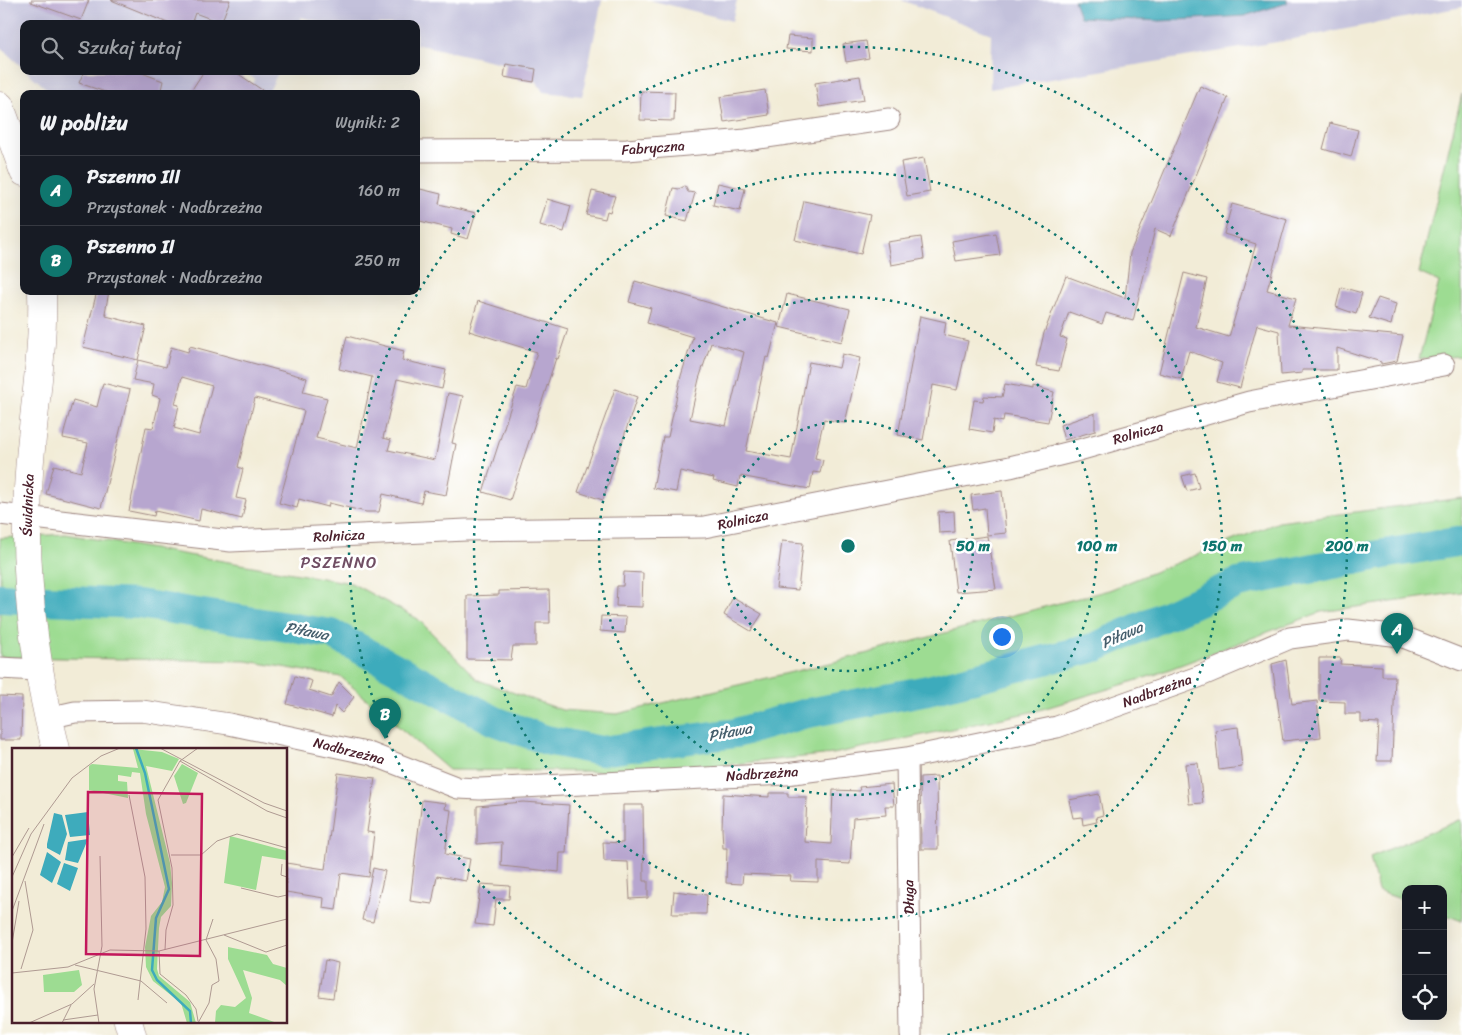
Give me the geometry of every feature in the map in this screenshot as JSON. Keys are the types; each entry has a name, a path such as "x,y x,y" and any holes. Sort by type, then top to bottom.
{"main road":[{"path":"0,106 20,162"},
{"name":"Świdnicka","path":"42,295 42,336 28,474 27,529 29,592 37,665 56,748"},
{"path":"128,1022 132,1035"}],"street":[{"name":"Fabryczna","path":"420,151 627,150 746,140 889,119"},
{"name":"Rolnicza","path":"0,514 27,529 231,542 466,530 704,527 1010,467 1079,450 1250,402 1444,364"},
{"name":"Nadbrzeżna","path":"48,718 75,712 142,711 229,724 383,757 458,788 786,774 907,758 1057,728 1198,676 1290,638 1348,630 1401,636 1462,660"},
{"path":"0,668 37,665"},
{"name":"Długa","path":"907,758 911,1035"}],"shaded area":[{"path":"0,0 602,0 582,96 543,92 537,82 506,64 420,45 420,20 313,20 301,17 300,20 20,20 20,65 0,47"},
{"path":"650,0 737,0 732,21"},
{"path":"901,0 1462,0 1462,7 1283,41 990,89 991,34"},
{"path":"31,75 201,75 192,90 48,90"},
{"path":"248,75 277,75 270,90 263,90 253,84 255,79"}],"green space":[{"path":"1462,94 1462,356 1419,359 1439,282 1419,273"},
{"path":"1462,498 1462,592 1321,612 1154,675 1036,711 833,754 656,772 449,770 341,677 247,661 0,657 0,538 66,534 351,583 418,619 478,680 562,710 617,714 830,663 1109,590 1279,522"},
{"path":"1462,819 1462,921 1447,915 1447,885 1402,885 1402,900 1378,891 1370,857"}],"water":[{"path":"1074,0 1287,0 1287,3 1244,16 1160,21 1080,17"}],"building":[{"path":"31,0 89,0 81,20 31,2"},
{"path":"111,0 230,0 222,20 213,20 195,13 192,20 160,20"},
{"path":"788,36 813,38 813,51 786,49"},
{"path":"866,41 869,58 846,62 843,44"},
{"path":"506,64 536,69 534,82 504,77"},
{"path":"82,75 147,75 163,81 161,90 99,90 79,83"},
{"path":"201,75 240,75 262,90 192,90"},
{"path":"860,76 864,100 819,107 815,83"},
{"path":"1200,86 1228,98 1171,236 1155,229 1133,321 1106,313 1102,324 1069,312 1060,337 1067,339 1059,371 1036,367 1044,333 1066,276 1125,298 1130,253"},
{"path":"765,90 769,115 724,122 720,97"},
{"path":"641,91 675,92 674,121 640,120"},
{"path":"1330,123 1358,130 1351,157 1323,149"},
{"path":"924,158 930,192 907,196 901,162"},
{"path":"718,183 745,189 740,211 713,205"},
{"path":"685,186 688,192 695,193 687,221 666,216 673,188 679,189"},
{"path":"420,189 441,194 439,204 476,213 468,239 451,234 452,229 420,221"},
{"path":"592,191 615,196 610,212 607,211 605,219 586,215"},
{"path":"547,199 571,206 564,232 540,225"},
{"path":"804,201 870,215 861,254 795,240"},
{"path":"1232,204 1287,219 1267,290 1296,298 1288,325 1403,336 1397,361 1381,364 1381,362 1337,348 1337,370 1302,370 1302,373 1281,375 1279,331 1257,325 1240,388 1217,382 1222,363 1189,351 1181,379 1159,373 1184,273 1207,279 1196,327 1229,337 1256,244 1224,234"},
{"path":"996,233 1000,255 956,261 952,241"},
{"path":"921,237 924,259 891,265 887,242"},
{"path":"635,281 778,323 769,358 766,357 746,451 791,459 809,362 839,368 842,354 860,358 845,423 824,419 815,458 823,460 820,473 813,472 810,489 740,476 738,487 713,481 714,478 680,471 676,492 653,488 663,437 668,437 681,376 693,337 647,323 651,308 629,302","holes":["711,343 744,352 726,426 690,419 699,379"]},
{"path":"1341,287 1362,293 1356,314 1336,307"},
{"path":"787,294 850,309 842,342 779,327"},
{"path":"96,295 108,295 106,316 146,326 138,360 83,347"},
{"path":"1378,298 1396,304 1391,325 1369,318"},
{"path":"478,301 568,329 558,359 556,358 510,500 483,492 517,387 526,389 537,352 469,331"},
{"path":"920,316 946,322 944,335 968,341 957,390 933,385 923,440 898,435"},
{"path":"347,336 404,351 402,360 446,370 442,389 397,379 383,438 391,440 388,450 435,460 448,393 463,396 452,443 456,444 446,495 424,491 421,503 383,494 379,512 366,512 329,503 328,507 299,499 297,508 279,503 304,411 255,398 238,467 243,469 236,498 246,500 242,519 201,509 199,521 155,511 154,516 129,511 146,427 153,428 160,398 152,395 154,384 133,380 138,360 166,367 171,347 188,352 190,346 307,378 303,392 327,398 316,438 357,448 372,377 339,369","holes":["182,377 212,386 199,435 174,428 179,405 175,404"]},
{"path":"103,383 130,390 101,508 46,494 54,465 81,472 88,443 63,438 65,428 73,400 97,407"},
{"path":"1005,384 1033,389 1033,386 1054,392 1048,422 1004,415 1003,422 994,420 992,433 969,429 974,400 983,401 984,396 1002,397"},
{"path":"615,389 637,397 603,500 578,492"},
{"path":"1095,413 1095,431 1064,440 1060,425"},
{"path":"1195,473 1199,488 1187,491 1182,476"},
{"path":"1002,491 1006,533 987,535 985,508 973,510 971,495"},
{"path":"954,511 955,532 939,533 938,512"},
{"path":"987,536 996,589 956,592 950,541"},
{"path":"782,541 803,543 798,590 776,588"},
{"path":"624,572 643,573 642,607 616,606 617,586 623,586"},
{"path":"549,590 550,623 536,623 536,646 513,646 511,660 467,659 467,596 499,595 499,591"},
{"path":"733,597 762,614 751,631 724,615"},
{"path":"601,616 626,617 625,633 600,631"},
{"path":"1319,658 1341,658 1340,664 1382,666 1382,676 1395,676 1392,761 1377,761 1379,723 1361,722 1361,714 1345,714 1345,702 1319,701"},
{"path":"1286,660 1292,704 1317,701 1321,737 1283,741 1272,664"},
{"path":"295,676 312,681 309,690 331,697 339,682 354,697 342,713 335,706 332,717 287,704"},
{"path":"0,696 22,697 21,740 0,740"},
{"path":"1238,727 1242,767 1219,770 1215,730"},
{"path":"1198,763 1203,803 1189,804 1185,764"},
{"path":"338,773 375,778 367,832 374,833 369,877 341,873 336,910 323,908 324,898 288,892 288,863 325,869"},
{"path":"937,776 938,849 921,849 920,777"},
{"path":"892,784 894,806 885,806 886,815 853,818 850,864 818,862 818,882 790,881 791,876 743,874 742,884 726,883 727,848 723,848 722,829 723,794 769,797 769,793 788,793 788,797 807,797 805,842 831,844 833,790 860,791 859,787"},
{"path":"1099,794 1103,815 1096,817 1097,822 1083,825 1082,817 1073,818 1069,800"},
{"path":"422,800 446,803 445,809 451,810 445,854 470,859 466,881 437,876 432,904 410,901"},
{"path":"523,802 569,805 566,853 560,853 559,872 501,866 502,842 477,844 477,806"},
{"path":"623,805 643,805 644,881 648,881 648,898 630,899 628,862 604,861 603,842 623,843"},
{"path":"373,868 385,871 373,922 362,920"},
{"path":"481,884 510,886 509,899 496,899 493,926 475,924"},
{"path":"674,891 707,895 706,914 672,914"},
{"path":"325,960 338,963 333,998 319,996"}],"waterway":[{"name":"Piława","path":"0,598 139,604 332,634 495,721 546,740 601,751 736,733 803,714 928,690 1096,647 1238,583 1384,554 1462,541"}],"place":[{"name":"Pszenno III","path":"1397,654"},
{"name":"Pszenno II","path":"385,739"}],"district":[{"name":"PSZENNO","path":"339,562"}]}
